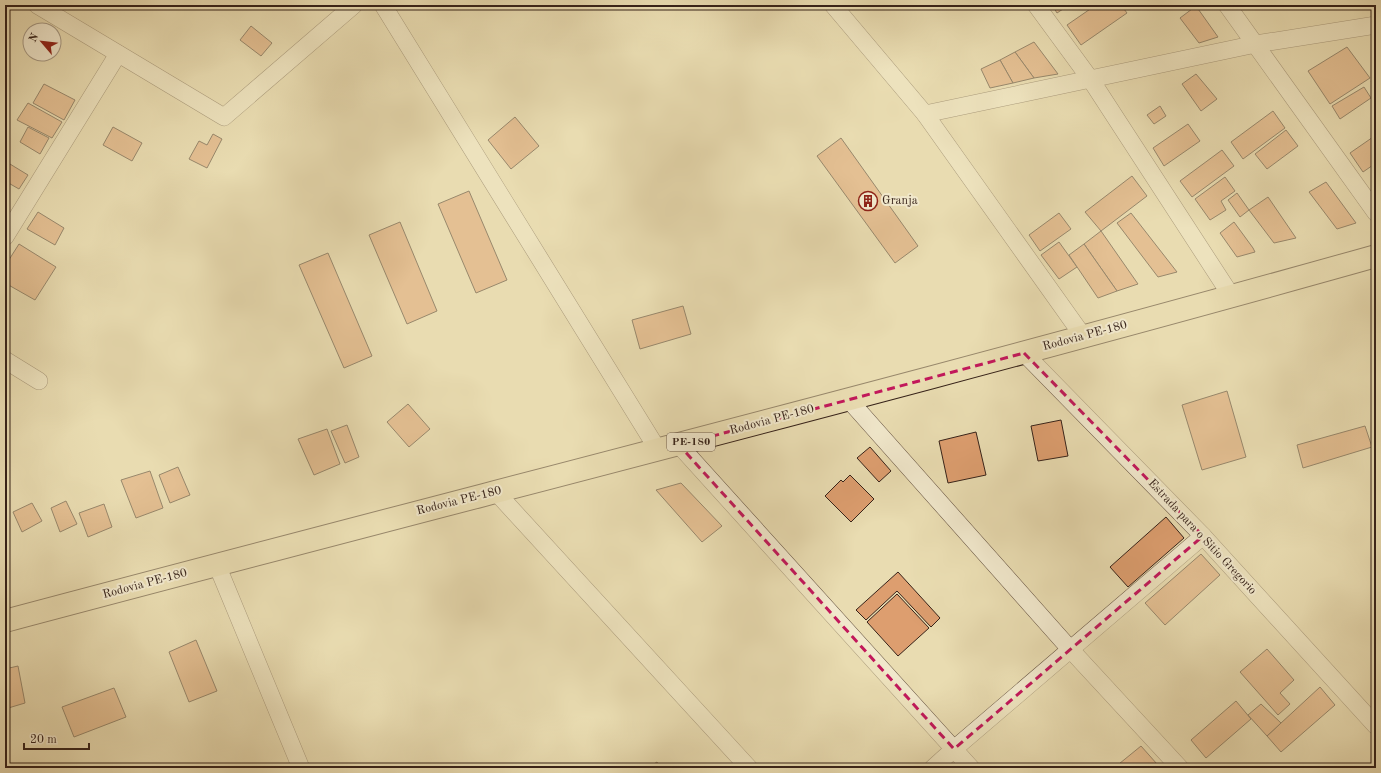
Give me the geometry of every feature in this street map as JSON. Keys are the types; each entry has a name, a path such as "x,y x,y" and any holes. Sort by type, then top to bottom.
{"main road":[{"name":"Rodovia PE-180","path":"5,622 495,491 680,445 849,400 1376,256"}],"street":[{"path":"37,5 224,117 354,5"},
{"path":"383,5 658,450"},
{"path":"833,5 926,114 1084,336"},
{"path":"1036,5 1091,80 1232,296"},
{"path":"1227,5 1376,213"},
{"path":"926,114 1256,44 1376,25"},
{"path":"5,237 118,54"},
{"name":"Estrada para o Sitio Gregorio","path":"1024,353 1203,536 1376,726"},
{"path":"5,360 39,381"},
{"path":"849,400 1070,649 1180,768"},
{"path":"680,445 971,768"},
{"path":"495,491 750,768"},
{"path":"933,768 1203,536"},
{"path":"217,565 301,768"}],"highlighted area":[{"path":"1024,353 1203,536 954,749 679,445"}],"building":[{"path":"1052,5 1069,5 1057,13"},
{"path":"1096,5 1121,5 1127,13 1081,45 1067,25"},
{"path":"1196,6 1218,37 1199,43 1180,18"},
{"path":"251,26 272,43 261,56 240,40"},
{"path":"1034,42 1058,74 1034,78 1015,52"},
{"path":"1347,47 1370,78 1330,104 1308,71"},
{"path":"1015,52 1034,78 1013,83 1000,60"},
{"path":"1000,60 1013,83 990,88 981,69"},
{"path":"1196,74 1217,99 1201,111 1182,84"},
{"path":"1376,78 1376,88 1371,81"},
{"path":"44,84 75,100 64,120 33,103"},
{"path":"1364,87 1371,98 1340,119 1332,106"},
{"path":"28,103 62,122 52,138 17,120"},
{"path":"1160,106 1166,116 1154,124 1147,115"},
{"path":"1273,111 1285,128 1243,159 1231,142"},
{"path":"515,117 539,146 511,169 488,140"},
{"path":"1188,124 1200,141 1164,166 1153,148"},
{"path":"28,127 49,138 40,154 20,142"},
{"path":"113,127 142,143 132,161 103,145"},
{"path":"1286,130 1298,146 1267,169 1255,154"},
{"path":"213,134 222,139 207,168 189,159 199,141 207,145"},
{"path":"1376,135 1376,163 1363,172 1350,153"},
{"name":"Granja","path":"841,138 918,246 895,263 817,156"},
{"path":"1222,150 1234,166 1192,197 1180,181"},
{"path":"5,161 28,175 19,189 5,181"},
{"path":"1132,176 1147,196 1101,231 1085,212"},
{"path":"1225,177 1235,191 1221,201 1226,210 1210,220 1195,199"},
{"path":"1326,182 1356,223 1337,229 1309,192"},
{"path":"469,191 507,280 476,293 438,204"},
{"path":"1237,193 1249,210 1240,217 1228,200"},
{"path":"1268,197 1296,238 1274,243 1249,210"},
{"path":"38,212 64,228 55,245 27,229"},
{"path":"1059,213 1071,229 1040,251 1029,235"},
{"path":"1131,213 1177,272 1158,277 1117,223"},
{"path":"400,222 437,311 407,324 369,235"},
{"path":"1234,222 1255,252 1237,257 1220,233"},
{"path":"1101,231 1138,284 1117,291 1084,244"},
{"path":"1059,242 1077,267 1059,279 1041,255"},
{"path":"19,244 56,267 35,300 5,283 5,266"},
{"path":"1084,244 1117,291 1098,298 1069,255"},
{"path":"328,253 372,356 344,368 299,265"},
{"path":"683,306 691,334 640,349 632,320"},
{"path":"1227,391 1246,457 1202,470 1182,405"},
{"path":"408,404 430,429 409,447 387,422"},
{"path":"1061,420 1068,456 1038,461 1031,426"},
{"path":"347,425 359,457 345,463 331,431"},
{"path":"1365,426 1372,447 1303,468 1297,445"},
{"path":"327,429 340,464 314,475 298,439"},
{"path":"976,432 986,475 948,483 939,441"},
{"path":"870,447 891,471 879,482 857,458"},
{"path":"178,467 190,495 170,503 159,475"},
{"path":"150,471 163,508 136,518 121,480"},
{"path":"850,475 874,499 851,522 825,496 841,480 843,482"},
{"path":"681,483 722,526 702,542 656,490"},
{"path":"66,501 77,524 60,532 51,508"},
{"path":"32,503 42,521 22,532 13,512"},
{"path":"104,504 112,527 88,537 79,513"},
{"path":"1166,517 1184,538 1128,587 1110,567"},
{"path":"1201,554 1220,575 1165,625 1145,603"},
{"path":"898,572 940,618 931,627 897,591 866,620 856,610"},
{"path":"897,594 929,628 898,656 867,622"},
{"path":"196,640 217,691 189,702 169,652"},
{"path":"1267,649 1294,680 1280,693 1290,704 1278,715 1240,672"},
{"path":"18,666 25,703 5,709 5,669"},
{"path":"1320,687 1335,705 1281,752 1267,736"},
{"path":"114,688 126,717 74,737 62,707"},
{"path":"1236,701 1251,719 1206,758 1191,740"},
{"path":"1261,704 1281,723 1267,736 1248,715"},
{"path":"1141,746 1157,764 1152,768 1114,768"},
{"path":"657,762 661,768 647,768"}],"place":[{"name":"Granja","path":"868,201"}]}
